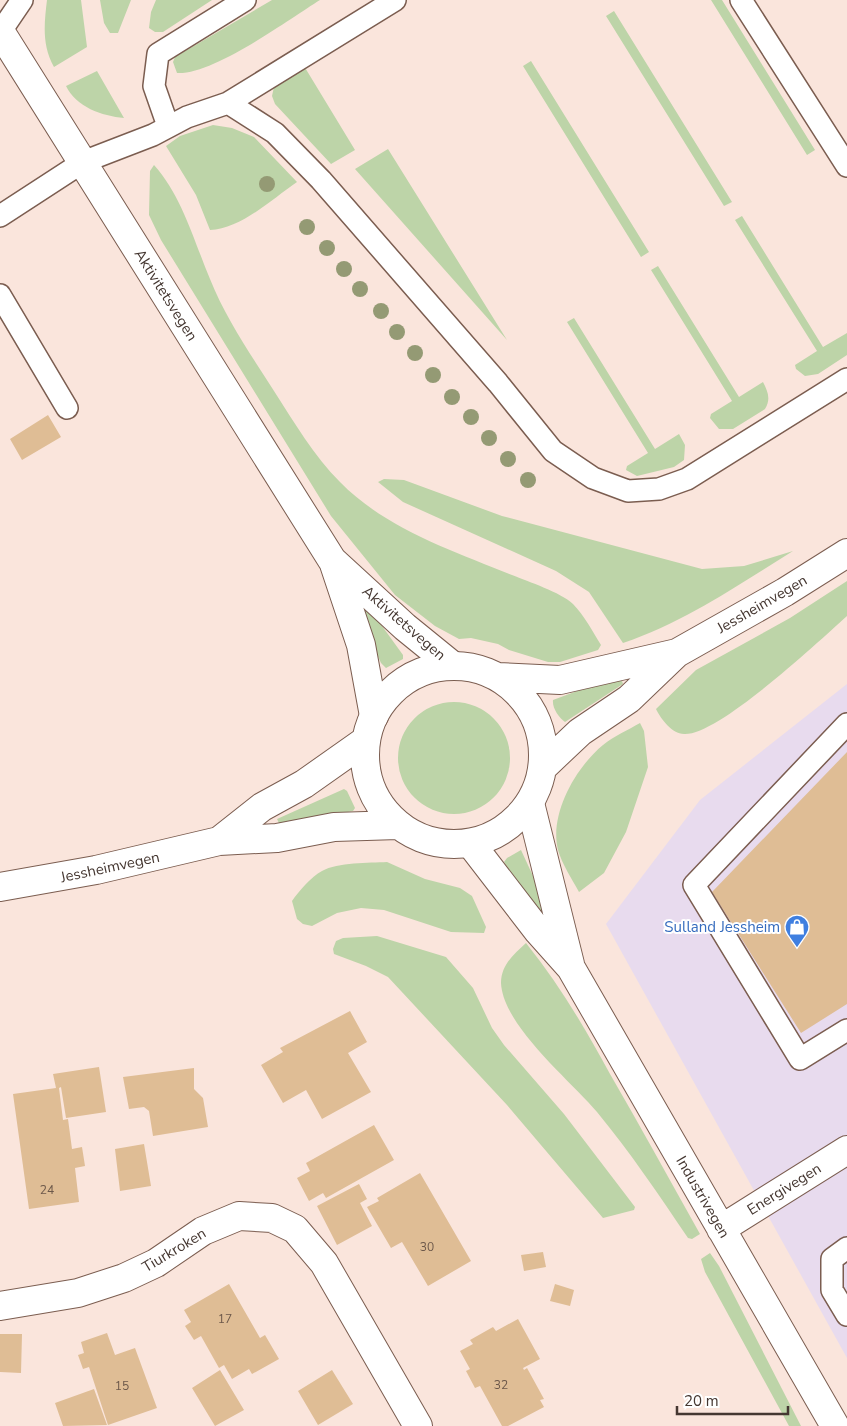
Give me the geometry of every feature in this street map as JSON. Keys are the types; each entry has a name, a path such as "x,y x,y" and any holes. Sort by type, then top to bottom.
{"street":[{"name":"Aktivitetsvegen","path":"0,31 332,560 360,645 370,729"},
{"name":"Jessheimvegen","path":"543,767 580,732 629,698 677,653 785,592 847,553"},
{"name":"Aktivitetsvegen","path":"332,560 404,628 453,666"},
{"name":"Jessheimvegen","path":"498,677 560,680 677,653"},
{"path":"453,666 483,670 498,677 524,700 534,715 541,732 544,749 543,767 536,792 521,815 498,834 471,844 458,845 432,842 420,838 398,825 374,796 368,779 370,729 387,696 406,680 429,669 453,666"},
{"name":"Jessheimvegen","path":"219,841 262,807 304,784 370,729"},
{"name":"Industrivegen","path":"530,803 571,968"},
{"name":"Jessheimvegen","path":"0,887 96,870 219,841 277,838 334,827 398,825"},
{"name":"Industrivegen","path":"471,844 538,932 571,968 835,1426"},
{"name":"Energivegen","path":"721,1229 847,1150"},
{"name":"Tiurkroken","path":"0,1306 78,1293 124,1278 156,1263 203,1231 239,1216 272,1218 295,1229 324,1263 418,1426"}],"lane":[{"path":"0,31 22,0"},
{"path":"168,126 154,86 158,54 245,0"},
{"path":"0,216 83,162 152,135 187,116 228,103 395,0"},
{"path":"741,0 847,166"},
{"path":"228,103 275,133 321,180 498,383 553,450 592,478 628,492 659,489 687,479 847,379"},
{"path":"0,295 68,408"},
{"path":"847,724 694,885 800,1059 847,1030"},
{"path":"847,1248 832,1259 832,1290 847,1315"}],"shaded area":[{"path":"847,684 847,1358 606,924 700,800"}],"green space":[{"path":"47,0 81,0 87,47 54,67 47,51 46,43"},
{"path":"100,0 131,0 118,33 110,33 104,23"},
{"path":"156,0 212,0 163,32 155,32 149,28 151,12"},
{"path":"272,0 320,0 230,56 192,71 177,73 173,62 175,57"},
{"path":"711,0 722,0 815,150 807,155"},
{"path":"614,11 732,202 724,206 606,16"},
{"path":"531,61 649,252 641,257 523,66"},
{"path":"304,66 355,150 331,164 275,104 272,96 274,87"},
{"path":"97,71 124,118 99,113 90,109 76,100 66,86"},
{"path":"213,125 232,128 254,137 297,182 245,219 222,228 210,230 196,195 166,146 180,136"},
{"path":"388,149 507,340 355,169"},
{"path":"154,165 164,177 180,205 216,294 231,323 297,427 313,450 340,482 358,499 399,526 444,547 560,595 573,604 585,618 601,645 598,650 560,662 548,662 509,650 498,644 471,638 459,639 435,626 395,595 331,516 161,240 149,215 150,171"},
{"path":"742,216 823,347 847,333 847,355 818,374 805,376 796,369 795,365 817,351 735,220"},
{"path":"658,266 739,397 763,382 765,386 768,399 765,409 733,429 719,429 710,418 711,414 732,401 651,270"},
{"path":"574,318 655,449 679,434 685,445 684,460 674,467 637,476 626,470 627,466 648,453 567,322"},
{"path":"384,479 404,480 502,516 702,569 744,566 793,551 690,614 623,643 589,592 556,571 403,502 378,482"},
{"path":"847,581 847,616 767,686 720,720 700,731 684,734 675,732 664,721 656,709 696,670 790,618"},
{"path":"361,597 403,655 403,659 386,668 381,663 353,602"},
{"path":"620,675 623,684 565,722 556,712 553,700"},
{"path":"454,702 475,706 494,718 506,737 510,758 506,779 494,798 475,810 454,814 433,810 414,798 402,779 398,758 402,737 414,718 433,706"},
{"path":"640,723 644,731 648,767 626,832 604,873 579,892 558,850 556,836 561,807 575,778 593,754 612,739"},
{"path":"344,789 347,791 355,808 353,811 280,825 277,819"},
{"path":"521,850 552,917 544,922 504,862 507,858"},
{"path":"387,862 425,879 460,888 472,896 486,927 484,933 451,932 384,910 361,908 337,913 312,926 303,924 297,919 292,901 306,884 322,871 345,864"},
{"path":"377,936 446,957 473,988 492,1028 504,1045 564,1114 635,1207 634,1210 603,1218 507,1105 388,977 334,954 333,949 336,941 343,938"},
{"path":"526,943 550,974 571,1007 644,1134 700,1234 692,1239 688,1238 644,1174 597,1112 540,1052 513,1017 505,1000 501,983 503,971 509,960"},
{"path":"710,1253 719,1266 801,1426 789,1426 705,1272 701,1259"}],"building":[{"path":"48,415 61,437 22,460 10,439"},
{"name":"Sulland Jessheim","path":"847,752 847,1004 801,1033 712,892"},
{"path":"350,1011 367,1042 348,1053 371,1092 322,1119 306,1090 283,1103 261,1065 283,1052 280,1048"},
{"path":"99,1067 106,1112 66,1118 61,1087 59,1088 63,1120 68,1119 72,1149 82,1147 85,1166 75,1168 79,1202 29,1209 13,1094 56,1088 53,1074"},
{"path":"194,1068 194,1089 203,1098 208,1127 153,1136 149,1111 144,1107 129,1109 123,1077"},
{"path":"374,1125 394,1160 326,1198 323,1193 309,1201 297,1178 310,1171 306,1163"},
{"path":"144,1144 151,1186 120,1191 115,1149"},
{"path":"420,1173 471,1261 428,1286 402,1242 391,1248 367,1207 379,1201 377,1198"},
{"path":"359,1184 367,1199 360,1203 372,1226 337,1245 317,1206"},
{"path":"543,1252 546,1267 524,1271 521,1255"},
{"path":"229,1284 260,1338 265,1335 279,1359 252,1374 249,1369 232,1379 224,1365 219,1368 201,1336 194,1340 185,1326 191,1322 184,1310"},
{"path":"555,1284 574,1290 570,1306 550,1301"},
{"path":"518,1319 540,1359 523,1368 524,1370 527,1368 544,1399 540,1400 544,1407 508,1426 502,1426 480,1386 475,1388 466,1371 470,1369 460,1351 473,1344 470,1340 493,1327 496,1331"},
{"path":"107,1333 115,1355 135,1348 157,1408 108,1425 89,1367 83,1369 78,1355 84,1353 81,1342"},
{"path":"0,1334 22,1334 21,1373 0,1372"},
{"path":"220,1370 244,1410 215,1426 192,1388"},
{"path":"332,1370 353,1404 318,1425 298,1391"},
{"path":"94,1389 107,1425 63,1426 55,1403"}],"place":[{"name":"Sulland Jessheim","path":"797,948"}]}
